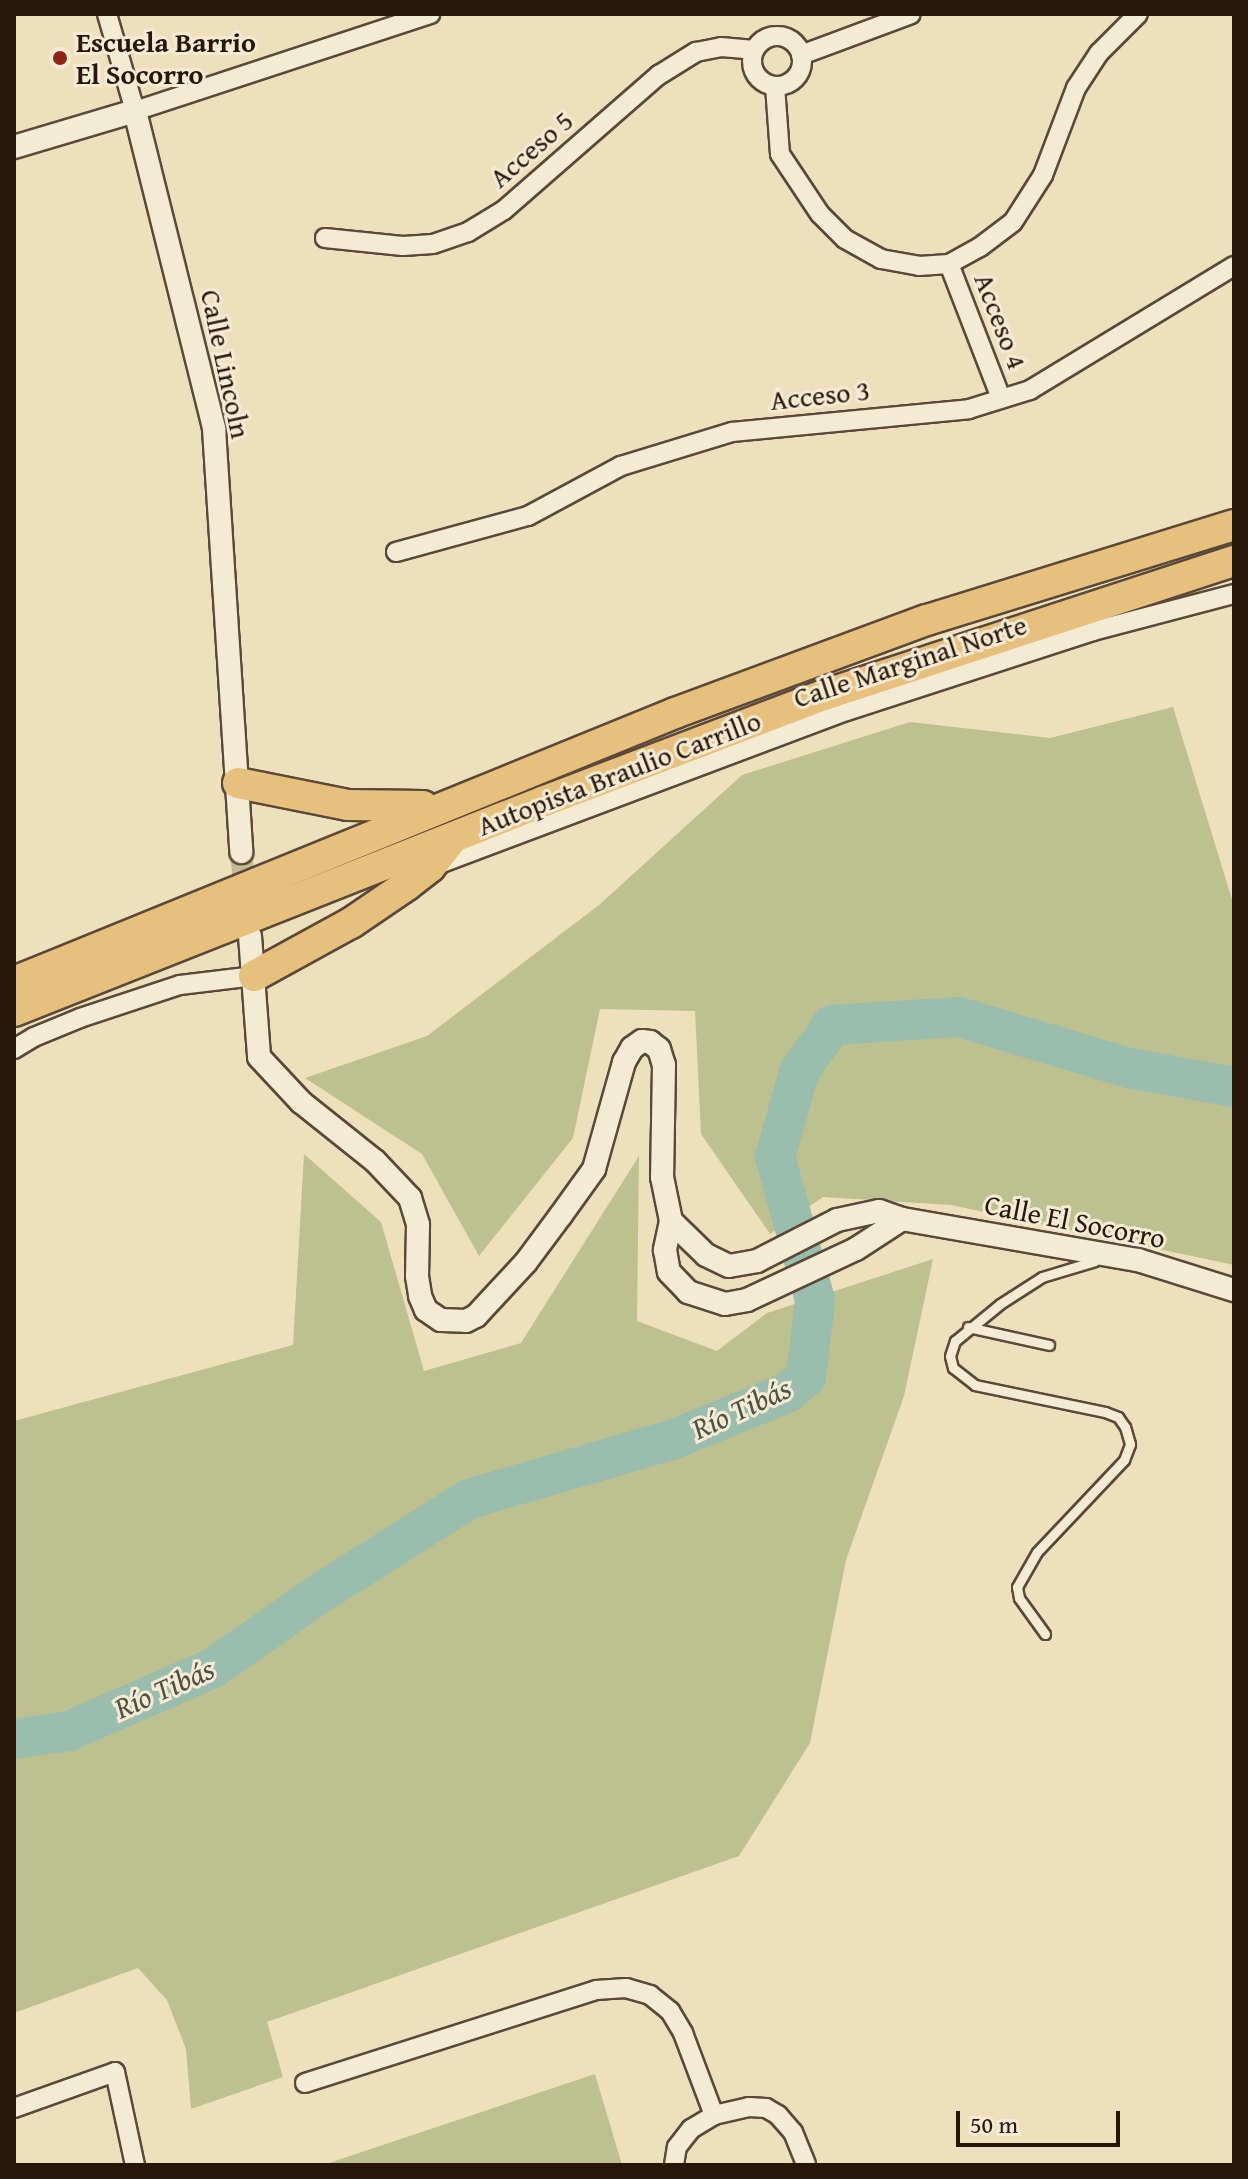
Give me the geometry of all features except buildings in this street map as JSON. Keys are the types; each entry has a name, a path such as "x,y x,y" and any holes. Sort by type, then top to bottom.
{"highway":[{"name":"Autopista Braulio Carrillo","path":"14,982 441,805 675,713 927,620 1234,525"},
{"name":"Autopista Braulio Carrillo","path":"14,1011 824,695 1234,561"},
{"path":"238,783 348,805 441,805 453,838 430,867 351,923 254,976"}],"street":[{"name":"Calle Lincoln","path":"107,14 135,111 214,429 238,783"},
{"path":"14,147 135,111 430,14"},
{"path":"854,14 862,32"},
{"path":"801,55 890,18 911,14"},
{"path":"775,86 780,154 828,222 845,239 881,259 919,266 949,264 980,247 1013,222 1043,175 1076,88 1099,53 1138,14"},
{"path":"780,36 793,42 801,55 796,77 775,86 755,73 754,50 765,39 780,36"},
{"name":"Acceso 5","path":"325,238 403,246 433,244 468,232 504,210 659,75 696,52 721,47 754,50"},
{"name":"Acceso 4","path":"949,264 1001,398"},
{"name":"Acceso 3","path":"396,552 528,516 621,466 732,432 969,409 1030,390 1234,266"},
{"name":"Calle Marginal Norte","path":"430,867 874,701 1093,631 1234,594"},
{"path":"238,783 241,852"},
{"path":"250,936 259,1057 301,1102 375,1161 410,1198 418,1225 417,1276 420,1296 426,1310 441,1320 466,1321 476,1316 526,1262 561,1215 594,1169 624,1062 632,1048 642,1041 650,1042 659,1049 664,1065 662,1177 671,1221 666,1259 669,1272 688,1292 725,1304 747,1300 834,1259 902,1219"},
{"path":"14,1049 80,1018 180,985 254,976"},
{"name":"Calle El Socorro","path":"671,1221 692,1244 717,1262 743,1266 837,1220 879,1211 902,1219 1138,1260 1234,1290"},
{"path":"305,2083 596,1990 626,1988 650,1995 670,2011 683,2033 714,2115"},
{"path":"14,2108 115,2072 135,2165"},
{"path":"674,2165 677,2147 691,2129 714,2115 749,2107 766,2108 793,2132 806,2165"}],"lane":[{"path":"1045,1634 1019,1598 1017,1587 1037,1552 1113,1475 1130,1444 1118,1417 975,1385 962,1378 953,1368 950,1356 955,1341 968,1327 1042,1277 1077,1263 1138,1260"},
{"path":"968,1327 1049,1345"}],"green space":[{"path":"1173,707 1234,906 1234,1265 951,1205 823,1197 770,1234 701,1134 695,1011 600,1009 573,1138 479,1256 422,1154 305,1078 427,1036 599,905 742,775 910,722 1050,738"},
{"path":"304,1154 381,1222 424,1371 521,1343 639,1156 637,1321 717,1351 767,1313 933,1259 904,1396 846,1560 810,1743 739,1856 267,2022 283,2077 191,2109 186,2049 167,2000 138,1968 14,2013 14,1421 293,1345"},
{"path":"595,2074 622,2165 323,2165"}],"waterway":[{"name":"Río Tibás","path":"14,1739 69,1731 213,1668 322,1592 469,1499 674,1439 787,1393 806,1377 815,1300 775,1157 799,1072 832,1025 959,1017 1129,1068 1234,1087"}],"tunnel":[{"path":"241,852 246,903"}],"place":[{"name":"Escuela Barrio El Socorro","path":"60,58"}]}
